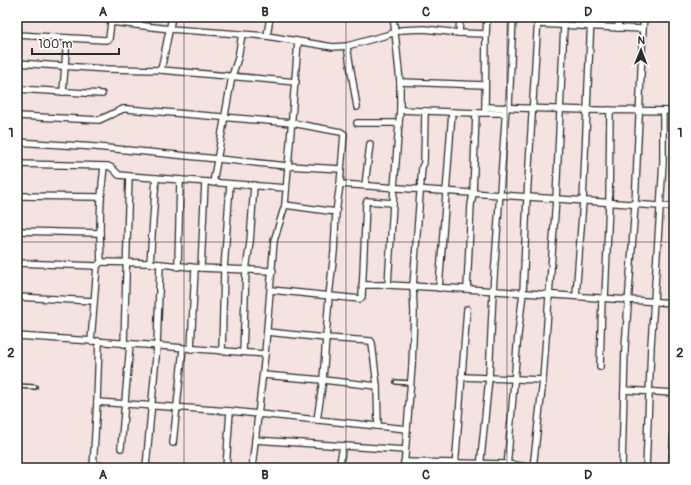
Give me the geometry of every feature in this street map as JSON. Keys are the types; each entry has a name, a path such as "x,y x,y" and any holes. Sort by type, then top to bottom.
{"street":[{"path":"162,70 166,41 172,17"},
{"path":"267,36 270,17"},
{"path":"388,285 400,110 400,82 396,32 393,17"},
{"path":"459,33 460,17"},
{"path":"485,110 484,85 487,17"},
{"path":"480,466 488,378 499,196 513,17"},
{"path":"507,466 523,294 526,198 538,17"},
{"path":"576,296 583,201 590,17"},
{"path":"618,28 619,17"},
{"path":"622,468 625,348 635,205 644,17"},
{"path":"17,35 105,40 109,38 109,20 170,29 267,36 298,42 333,46 347,46 401,30 424,29 486,34"},
{"path":"538,24 643,29"},
{"path":"533,468 543,380 556,199 564,25"},
{"path":"213,183 232,76 238,58 242,34"},
{"path":"63,92 67,38"},
{"path":"276,468 252,467 263,375 273,271 274,241 284,204 286,188 296,82 298,42"},
{"path":"347,46 357,107"},
{"path":"17,63 107,69 162,70 296,82"},
{"path":"400,82 484,85"},
{"path":"17,89 102,94"},
{"path":"400,110 476,113 485,110 533,108 674,111"},
{"path":"17,116 99,120 123,109 127,109 292,123 341,132 344,134 336,212 323,380 317,420"},
{"path":"600,367 609,203 610,110"},
{"path":"404,468 406,429 411,383 414,286 420,190 422,167 424,163 425,111"},
{"path":"646,468 651,346 663,163 663,111"},
{"path":"439,288 452,112"},
{"path":"467,289 476,113"},
{"path":"357,123 399,123"},
{"path":"17,142 96,147 288,166 341,169"},
{"path":"365,185 370,144"},
{"path":"17,164 104,167 112,168 119,175 286,188"},
{"path":"91,341 99,264 101,197 104,167"},
{"path":"121,448 126,403 126,262 129,176"},
{"path":"150,263 156,178"},
{"path":"178,267 180,180"},
{"path":"191,349 205,182"},
{"path":"222,351 224,270 230,184"},
{"path":"340,184 674,208"},
{"path":"244,352 246,270 252,225 254,186"},
{"path":"17,196 101,197"},
{"path":"271,290 360,299 362,297 367,201 393,203"},
{"path":"284,204 336,212"},
{"path":"17,231 100,233"},
{"path":"17,263 99,264 126,262 224,270 273,271"},
{"path":"146,467 157,346 160,264"},
{"path":"362,285 467,289 523,294 549,294 674,303"},
{"path":"17,297 94,301"},
{"path":"455,465 467,309"},
{"path":"267,332 371,341 377,386 378,426"},
{"path":"17,336 265,354"},
{"path":"99,341 93,466 116,468 156,468"},
{"path":"173,443 183,349"},
{"path":"263,375 377,386"},
{"path":"461,377 543,380"},
{"path":"624,390 650,393 674,393"},
{"path":"97,402 178,406 406,429"},
{"path":"226,468 230,411"},
{"path":"672,468 674,431"},
{"path":"255,440 405,450"},
{"path":"339,468 343,446"},
{"path":"404,462 429,465 537,468"}],"lane":[{"path":"396,382 411,383"},
{"path":"17,386 35,387"}]}
